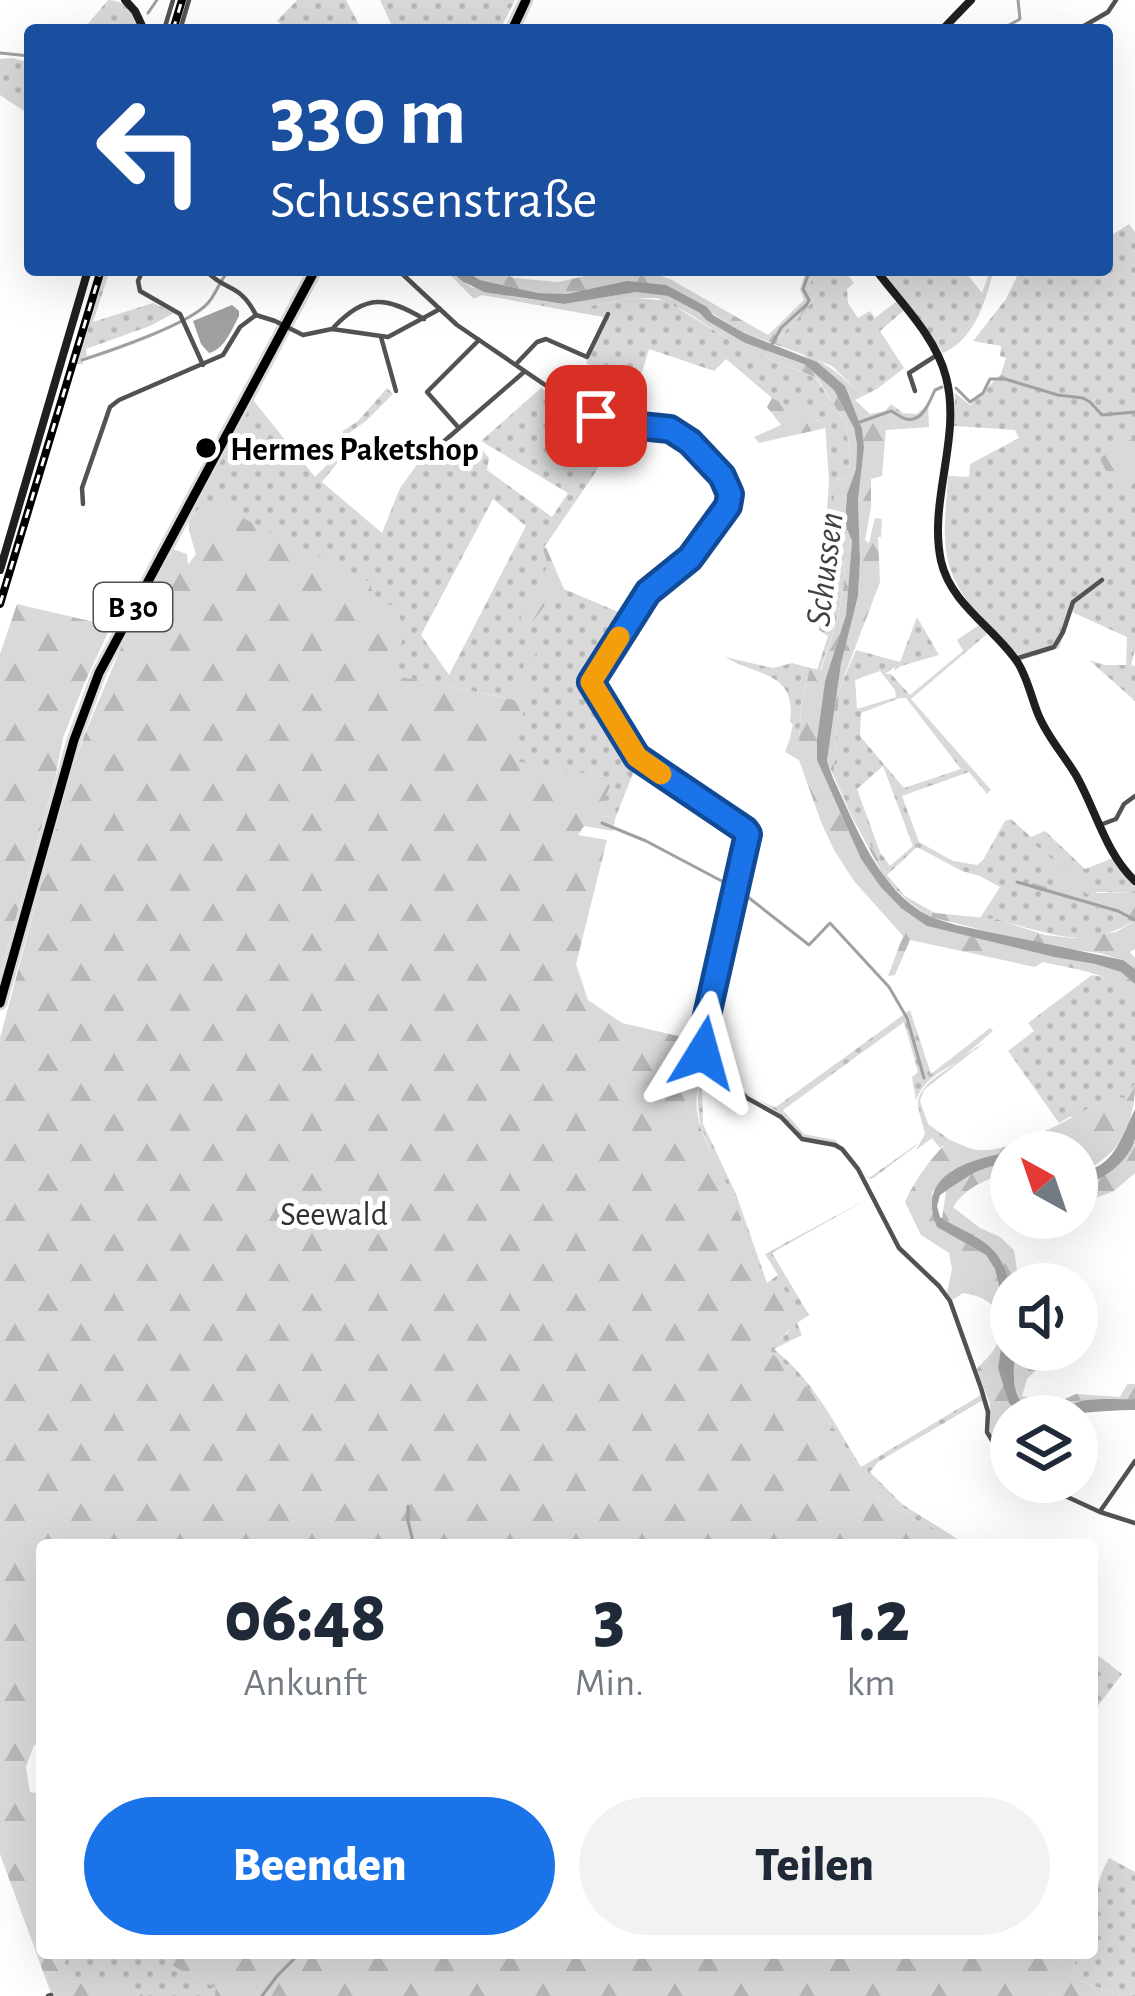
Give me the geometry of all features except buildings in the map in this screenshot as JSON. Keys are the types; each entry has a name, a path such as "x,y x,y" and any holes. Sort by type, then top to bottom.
{"main road":[{"name":"B 30","path":"0,1002 89,697 312,276"}],"street":[{"path":"948,24 971,0"},
{"path":"1088,24 1116,0"},
{"path":"0,570 86,276"},
{"path":"140,276 140,291 147,298 178,311 203,366"},
{"path":"212,276 244,295 256,315 303,335 332,329 381,337 399,333 440,309"},
{"path":"404,276 479,340 579,408 608,422 677,433 728,486 728,506 721,518 690,558 648,592 591,682 637,757 748,834 701,1042 707,1061 746,1098 781,1117 795,1135 835,1145 848,1156 868,1184 898,1248 950,1301 988,1412 990,1437"},
{"path":"880,276 937,355 947,379 950,404 941,489 943,566 970,611 1015,658 1042,724 1135,881"},
{"path":"332,329 356,309 382,301 395,302 424,319"},
{"path":"517,363 546,339 587,357 608,314"},
{"path":"83,504 82,488 110,407 223,356 240,327 256,315"},
{"path":"381,337 396,392"},
{"path":"458,427 427,392 479,340"},
{"path":"915,391 909,374 937,355"},
{"path":"442,442 524,372"},
{"path":"1015,658 1054,647 1072,602 1102,580"},
{"path":"1100,825 1116,819 1124,803 1135,796"},
{"path":"1100,1512 1135,1461"},
{"path":"1080,1503 1135,1522"}],"green space":[{"path":"108,0 125,6 139,24 88,24"},
{"path":"297,0 346,0 359,24 280,24 277,21"},
{"path":"380,0 515,0 503,24 391,24"},
{"path":"0,59 24,61 24,111 0,95"},
{"path":"1129,224 1135,232 1135,650 1131,665 1135,666 1135,701 1089,660 1126,665 1127,637 1072,612 1059,648 1022,660 967,601 950,568 945,535 948,476 969,477 970,464 1019,438 1015,430 954,426 955,393 970,405 1001,374 1006,358 1000,356 1001,346 973,341 1006,299 1017,276 1113,276 1113,234"},
{"path":"104,276 108,276 93,322 153,303 174,313 86,349 83,364 75,364"},
{"path":"451,276 471,287 564,304 636,292 668,296 745,343 804,364 834,390 854,428 856,469 847,494 845,524 852,541 846,615 825,681 817,760 861,859 880,886 927,926 1121,972 1135,984 1135,1001 1117,984 1081,970 1043,962 1035,967 910,940 895,975 888,976 903,936 854,881 834,850 799,760 785,752 790,738 799,741 810,668 821,670 843,588 841,538 834,539 834,480 849,478 846,424 817,378 742,348 658,298 634,298 575,312 482,295 474,299"},
{"path":"474,276 558,282 586,276 660,276 768,335 804,300 800,289 804,276 812,276 809,290 815,296 776,343 814,358 833,370 863,396 855,400 870,414 885,411 891,404 903,413 917,414 928,404 929,427 886,430 882,476 871,479 865,540 869,543 875,518 882,519 880,582 839,690 834,770 844,798 887,875 905,896 935,913 996,919 1045,935 1073,938 1116,932 1133,922 1028,887 1029,882 1100,902 1063,877 1033,849 1035,845 1094,893 1135,893 1135,949 1130,952 1135,969 1099,953 1051,947 930,917 909,902 886,880 851,815 827,761 841,664 858,596 860,560 858,500 864,448 845,386 802,354 744,333 666,285 567,294 538,293"},
{"path":"812,276 849,276 854,283 847,289 848,303 858,318 870,311 875,318 897,301 904,310 880,331 904,368 863,396 832,366 776,343 815,297 809,290"},
{"path":"886,276 969,276 982,293 992,276 971,329 943,353"},
{"path":"634,298 666,301 743,348 816,378 846,424 849,478 835,480 835,539 841,538 844,555 843,589 820,671 828,636 819,630 829,480 825,424 772,398 726,359 714,371 649,349 638,386 586,363 610,314 575,312"},
{"path":"387,388 393,394 349,433 339,461 322,482 382,533 400,488 435,440 455,463 477,444 489,458 487,470 552,517 568,493 481,441 541,388 607,424 621,425 543,549 549,565 521,619 530,625 564,589 630,617 589,684 638,761 615,819 604,816 597,821 593,815 604,777 515,762 516,700 390,675 375,603 244,519 236,509 193,512 253,400 315,477 331,461 343,431","holes":["493,499 526,526 449,675 421,635"]},
{"path":"772,398 826,428 759,443 754,437 781,425 767,407"},
{"path":"1135,437 1135,482 1118,497 1100,458"},
{"name":"Seewald","path":"207,503 237,509 245,519 370,582 375,603 393,605 406,629 391,675 515,700 531,635 540,639 515,761 604,777 610,786 594,815 597,821 604,816 615,819 613,831 584,826 578,835 607,840 576,964 588,1000 622,1023 699,1041 709,1069 696,1102 704,1136 761,1273 767,1283 779,1280 799,1315 767,1351 810,1390 875,1495 947,1539 36,1539 36,1745 26,1767 30,1792 36,1793 36,1952 0,1854 0,1038 84,736 128,631 172,549 187,554 188,565 196,554 189,531 190,519"},
{"path":"546,547 564,589 530,625 520,619 548,565"},
{"path":"17,604 111,626 63,738 0,975 0,654"},
{"path":"917,617 939,655 885,674 891,674 910,695 963,651 957,640 979,625 987,634 911,699 991,790 987,794 969,772 902,796 919,842 953,861 977,865 1005,821 1011,819 1031,837 1045,831 1085,869 1113,858 1135,884 1135,893 1096,892 1103,909 1134,921 1093,937 1074,937 980,918 1000,887 917,847 887,875 844,798 834,770 839,690 856,650 900,662","holes":["880,671 896,697 857,709 855,680","906,698 961,769 904,788 860,736 861,713","883,766 913,846 890,866 880,852 857,789"]},
{"path":"725,657 773,668 792,663 810,668 799,742 790,738 791,705 781,684"},
{"path":"737,893 741,896 707,1039 716,1062 748,1094 727,1080 717,1070 705,1045"},
{"path":"1092,975 1112,979 1135,1001 1135,1084 1125,1098 1097,1103 1083,1115 1059,1123 1008,1051 1034,1031 1028,1023"},
{"path":"910,1010 931,1074 990,1028 993,1031 965,1055 985,1042 924,1090 920,1101 928,1124 950,1140 940,1148 932,1138 916,1150 925,1134 918,1106 923,1090 956,1063 927,1083 916,1101 912,1077 918,1072 904,1022 783,1110 804,1134 835,1140 845,1151 801,1136 757,1099 776,1107"},
{"path":"709,1069 714,1072 702,1082 703,1124 736,1194 767,1283 778,1275 765,1254 871,1197 772,1253 809,1315 797,1323 802,1335 774,1349 812,1389 861,1467 981,1395 983,1400 878,1462 870,1472 902,1504 957,1539 947,1539 875,1495 810,1390 766,1351 790,1330 753,1259 701,1127 698,1104 699,1089 704,1076"},
{"path":"1135,1084 1123,1136 1098,1162 1098,1131 1046,1131 1110,1096 1125,1098"},
{"path":"921,1137 916,1146 872,1179 869,1179 859,1167 869,1178"},
{"path":"950,1140 990,1150 990,1159 932,1192 937,1227 986,1255 991,1263 990,1304 963,1293 951,1301 947,1292 952,1269 949,1253 921,1235 905,1202 924,1169"},
{"path":"1135,1141 1135,1173 1114,1191 1098,1197 1098,1177"},
{"path":"990,1166 990,1179 953,1207 990,1232 990,1239 1002,1239 1014,1250 1016,1263 999,1263 979,1241 942,1219 946,1191 973,1171"},
{"path":"990,1355 990,1371 999,1371 1010,1395 990,1395 990,1404 977,1369"},
{"path":"1014,1371 1035,1371 1022,1395 1017,1395"},
{"path":"1127,1384 1135,1384 1135,1399 1098,1396 1120,1397"},
{"path":"1098,1656 1122,1674 1098,1706"},
{"path":"1109,1858 1135,1872 1135,1996 1120,1996 1071,1977 1076,1959 1098,1959 1098,1885"},
{"name":"Seewald","path":"38,1959 66,1959 64,1967 72,1981 100,1985 108,1977 144,1996 52,1996"},
{"path":"66,1959 168,1959 217,1988 215,1996 144,1996 126,1984 72,1981 64,1967"},
{"path":"168,1959 1076,1959 1071,1977 1120,1996 215,1996 216,1988"}],"shaded area":[{"path":"457,276 538,293 567,294 627,281 666,285 744,333 817,362 845,386 862,429 864,448 858,500 860,560 858,596 841,664 827,761 860,836 896,891 929,916 1123,960 1135,969 1135,984 1121,972 1095,964 927,926 901,908 861,859 817,760 825,681 846,615 852,541 845,524 847,494 856,469 854,428 834,390 804,364 745,343 668,296 636,292 564,304 484,292"},
{"path":"232,305 239,316 223,343 209,353 193,321"},
{"path":"1135,1109 1135,1139 1127,1155 1098,1179 1098,1166 1120,1141"},
{"path":"990,1156 990,1167 940,1195 940,1217 984,1242 1002,1263 991,1263 986,1255 937,1227 932,1210 937,1185 970,1162"},
{"path":"999,1371 1014,1371 1017,1395 1006,1395"},
{"path":"1135,1399 1135,1410 1098,1412 1098,1400"}],"waterway":[{"path":"148,13 157,0"},
{"path":"1011,24 1020,19 1018,0"},
{"path":"0,53 24,55"},
{"path":"82,360 185,320 211,299 225,276"},
{"path":"771,346 781,328 807,304 803,289 808,276"},
{"path":"956,388 970,402 983,393 990,379 1005,379 1083,398 1102,415 1135,412"},
{"path":"860,422 891,411 906,419 917,418 942,387"},
{"path":"602,823 733,887"},
{"path":"1017,882 1135,920"},
{"path":"739,890 809,945 830,923 889,987 907,1018 924,1078"},
{"path":"408,1506 412,1539"},
{"path":"262,1996 294,1959"}],"railway":[{"path":"175,24 182,0"},
{"path":"0,604 99,276"}],"slow traffic":[{"path":"619,637 591,682 637,757 661,774"}],"place":[{"name":"Hermes Paketshop","path":"206,448"}],"route":[{"path":"596,416 677,433 722,476 730,494 728,506 699,549 648,592 591,682 637,757 748,834 701,1042 703,1053"}],"water label":[{"name":"Schussen","path":"823,569"}]}
